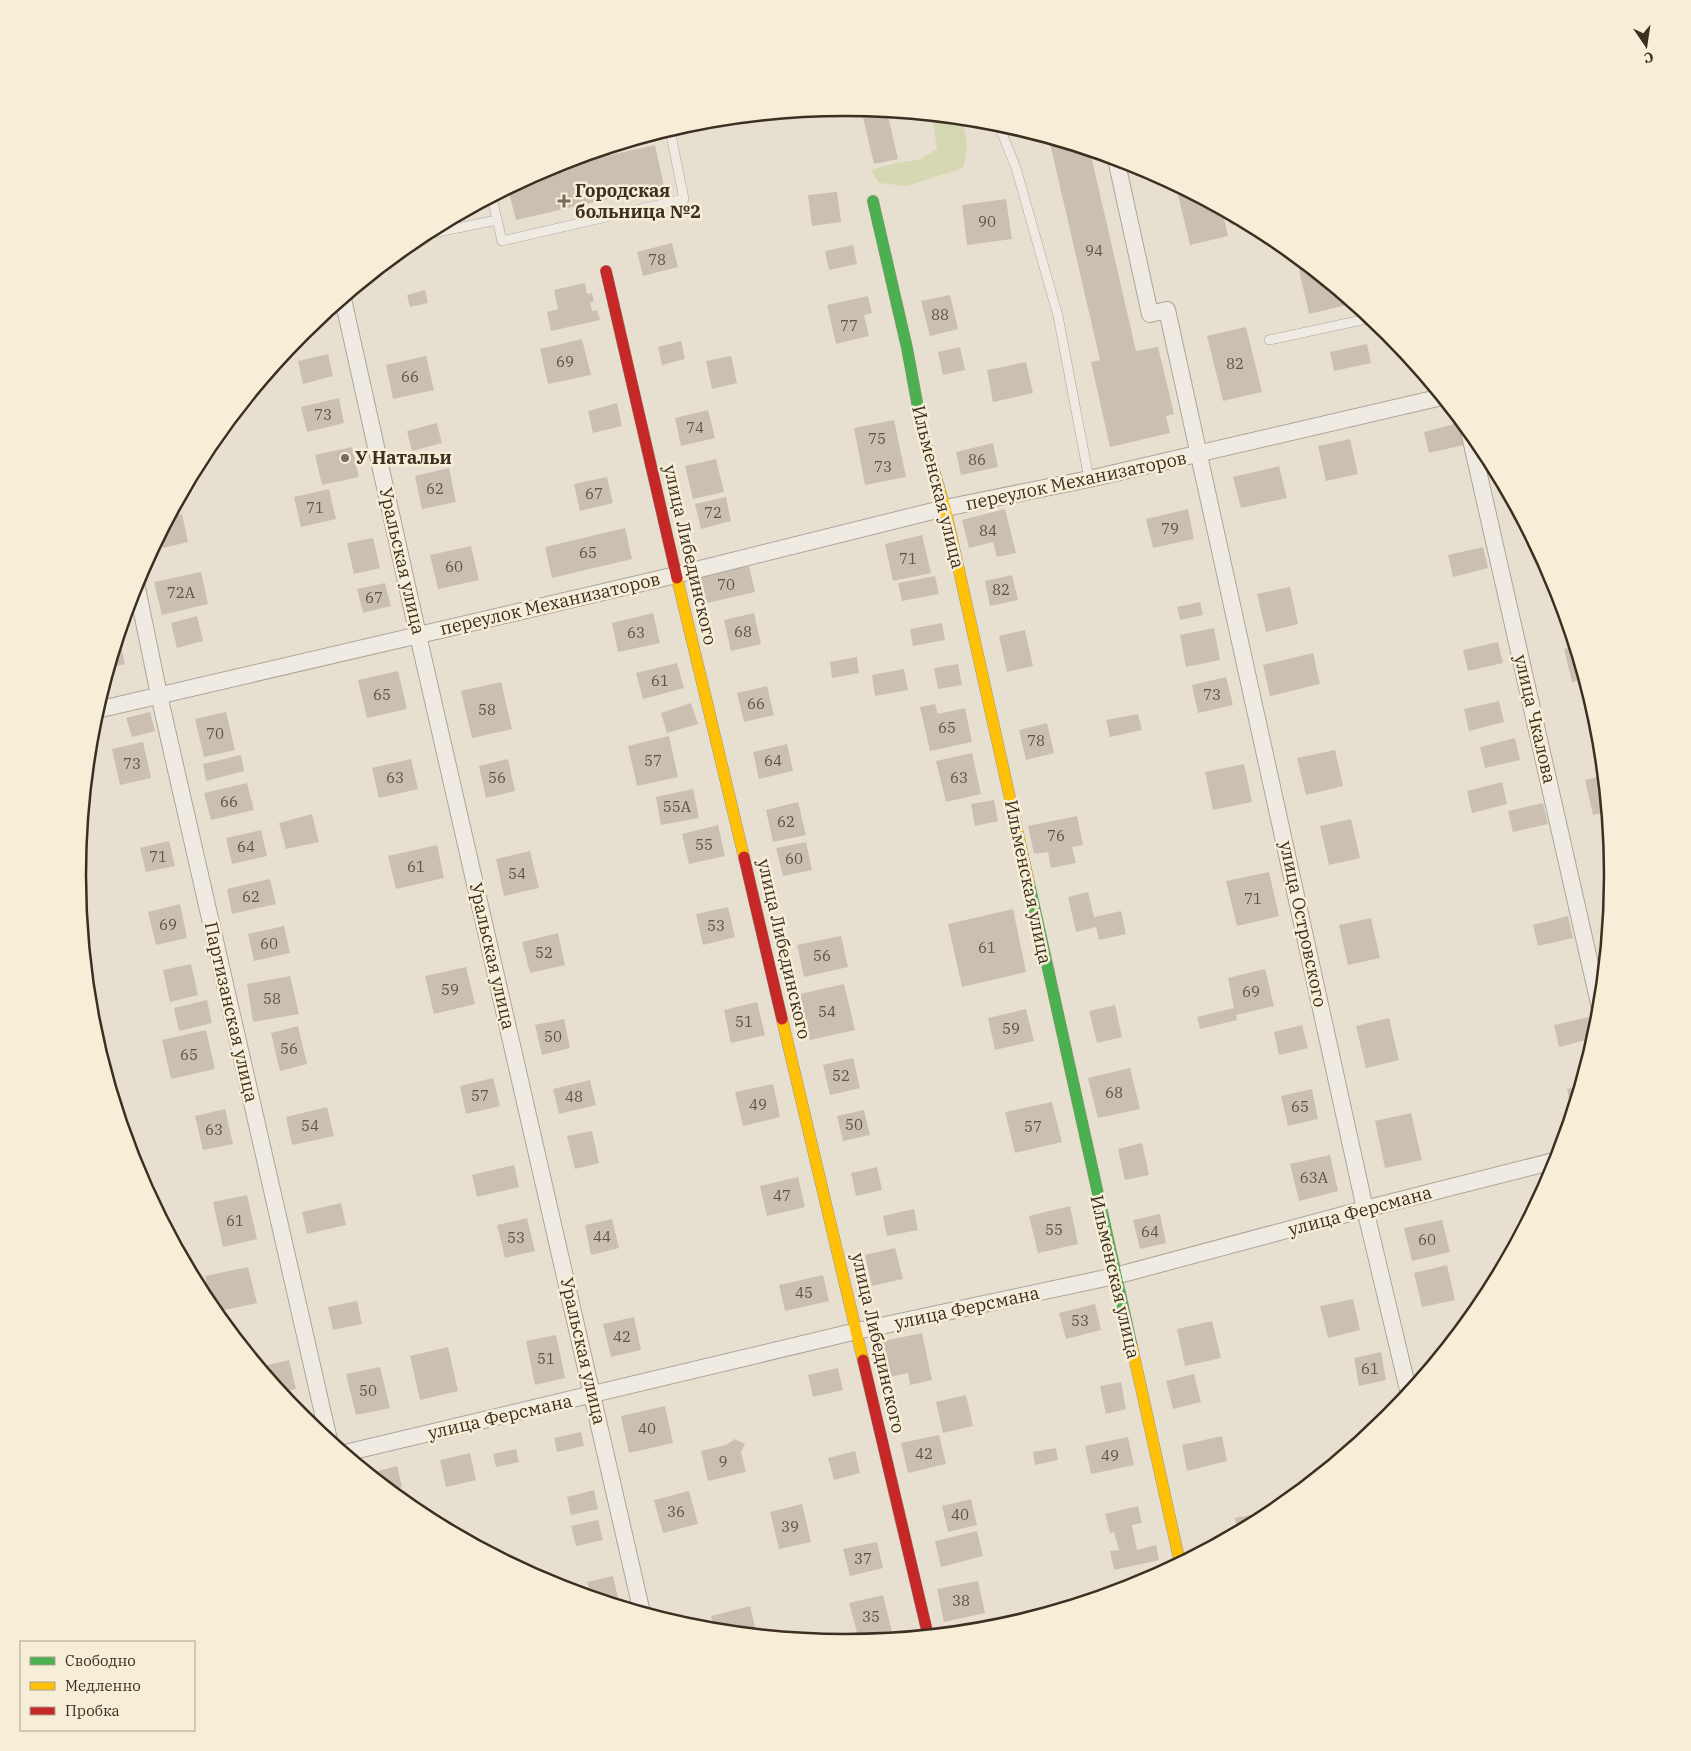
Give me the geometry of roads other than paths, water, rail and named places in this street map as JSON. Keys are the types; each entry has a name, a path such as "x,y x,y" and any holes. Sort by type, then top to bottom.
{"street":[{"path":"1118,167 1150,314 1167,310 1199,454"},
{"name":"Ильменская улица","path":"873,201 907,348 923,435 945,508 1179,1557"},
{"name":"улица Либединского","path":"606,271 676,575 927,1630"},
{"name":"Уральская улица","path":"344,306 641,1606"},
{"name":"переулок Механизаторов","path":"105,708 676,575 945,508 1089,479 1199,454 1432,394"},
{"name":"улица Чкалова","path":"1473,448 1596,989"},
{"name":"улица Островского","path":"1199,454 1365,1209 1407,1386"},
{"name":"Партизанская улица","path":"139,598 159,695 326,1428"},
{"name":"улица Ферсмана","path":"352,1452 857,1331 1115,1276 1548,1162"}],"lane":[{"path":"1002,133 1016,168 1058,316 1089,479"},
{"path":"493,204 502,241 684,199 671,137"},
{"path":"446,230 497,220"},
{"path":"1269,340 1362,320"}],"place":[{"name":"Городская больница №2","path":"564,201"},
{"name":"У Натальи","path":"345,458"}]}
